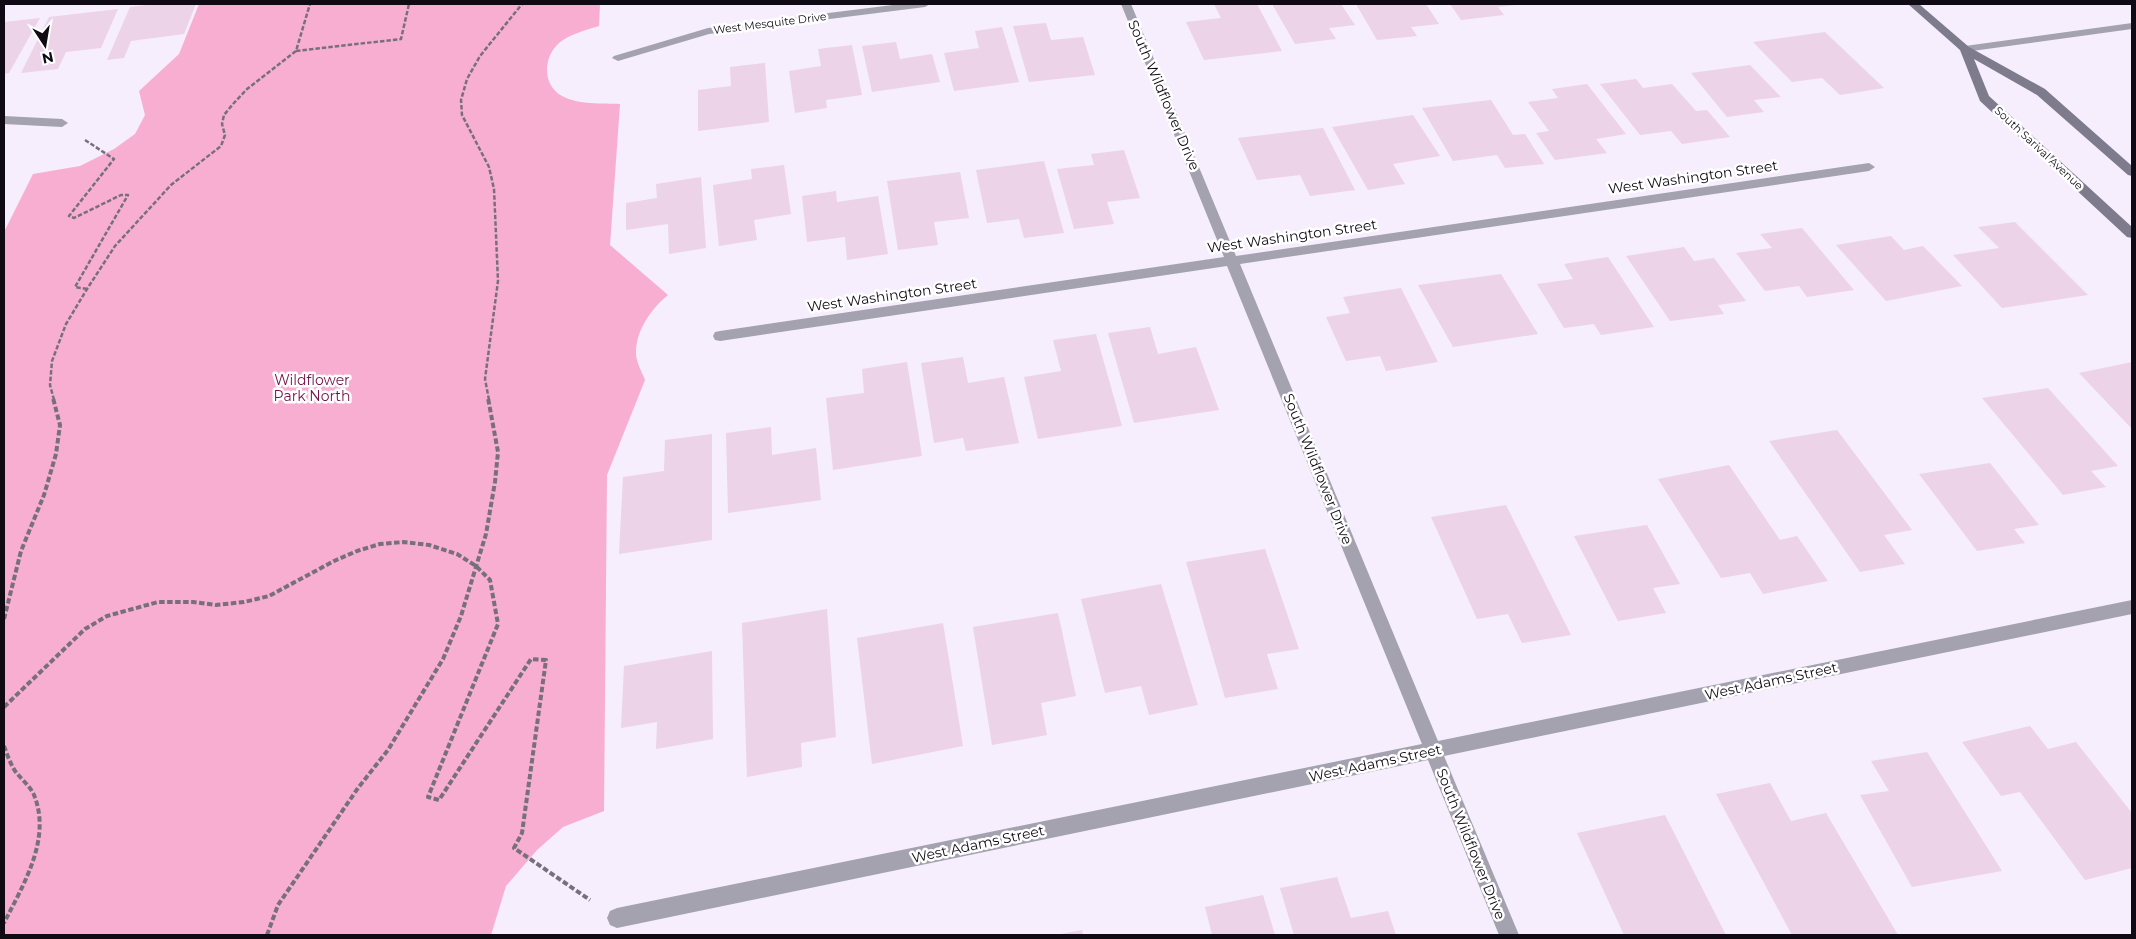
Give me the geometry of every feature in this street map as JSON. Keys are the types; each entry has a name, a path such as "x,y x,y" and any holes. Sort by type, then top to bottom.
{"main road":[{"name":"South Sarival Avenue","path":"1914,4 1965,49 2041,92 2132,172"},
{"name":"South Sarival Avenue","path":"1965,49 1984,98 2132,234"}],"street":[{"name":"West Mesquite Drive","path":"618,58 708,31 925,4"},
{"name":"South Wildflower Drive","path":"1126,4 1509,935"},
{"path":"1965,49 2132,26"},
{"path":"4,120 62,123"},
{"name":"West Washington Street","path":"720,336 1869,167"},
{"name":"West Adams Street","path":"617,918 2132,607"}],"path":[{"path":"296,51 310,4"},
{"path":"4,619 21,552 44,495 56,454 60,425 50,385 52,362 66,324 86,289 115,246 147,210 171,185 221,146 226,135 222,124 224,115 247,89 296,51 401,39 410,4"},
{"path":"267,935 278,905 352,796 388,750 443,659 461,616 486,534 498,452 485,379 497,289 497,236 494,189 489,167 462,116 461,100 467,79 480,56 522,4"},
{"path":"62,123 114,159 69,216 74,218 122,195 128,195 75,287 86,289"},
{"path":"4,708 61,650 85,629 107,616 158,602 193,602 216,605 269,596 334,561 380,544 404,542 429,545 457,554 476,566 490,580 498,624 428,797 439,800 531,659 546,660 522,833 514,848 617,918"},
{"path":"4,746 14,768 33,794 41,816 37,846 26,876 4,923"}],"green space":[{"name":"Wildflower Park North","path":"199,4 600,4 599,26 568,37 559,43 550,56 547,71 548,78 555,91 569,99 591,103 620,104 610,245 668,295 650,313 639,336 636,356 645,380 607,475 604,811 563,827 537,850 506,886 491,935 4,935 4,232 33,174 80,166 114,149 135,134 145,115 139,91 179,54"}],"building":[{"path":"155,4 196,4 184,34 131,41 124,58 107,60 130,7"},
{"path":"1214,4 1257,4 1282,51 1204,60 1186,22 1221,18"},
{"path":"1272,4 1341,4 1355,25 1329,28 1336,39 1295,44"},
{"path":"1356,4 1426,4 1439,24 1411,27 1417,36 1377,40"},
{"path":"1450,4 1515,5 1498,7 1504,15 1461,20"},
{"path":"118,9 101,48 66,52 58,69 21,73 49,17"},
{"path":"40,18 9,73 4,74 4,22"},
{"path":"1046,23 1051,40 1083,37 1095,75 1029,82 1013,26"},
{"path":"1002,27 1019,82 954,91 944,53 979,48 975,31"},
{"path":"1825,32 1884,88 1840,95 1822,78 1792,82 1753,42"},
{"path":"896,42 900,59 932,54 940,82 872,92 862,46"},
{"path":"852,45 862,95 826,100 827,108 795,113 789,71 821,66 818,49"},
{"path":"765,63 769,122 698,131 698,90 731,86 730,67"},
{"path":"1750,65 1781,97 1754,100 1764,112 1727,117 1691,73"},
{"path":"1636,79 1643,88 1672,84 1696,111 1707,110 1730,137 1682,144 1671,131 1640,135 1600,84"},
{"path":"1587,84 1626,134 1596,139 1607,153 1555,160 1536,133 1549,131 1528,102 1558,98 1552,89"},
{"path":"1491,100 1513,135 1525,134 1544,164 1505,168 1497,155 1453,161 1422,108"},
{"path":"1413,115 1440,156 1393,164 1405,184 1368,190 1332,127"},
{"path":"1323,128 1355,190 1310,196 1300,175 1257,180 1238,138"},
{"path":"1124,150 1140,198 1107,202 1114,224 1074,229 1057,169 1094,165 1091,154"},
{"path":"1044,161 1064,233 1024,238 1019,219 987,223 976,170"},
{"path":"784,165 791,214 754,220 757,240 719,246 713,185 752,179 751,169"},
{"path":"960,172 969,218 934,222 938,245 898,250 887,181"},
{"path":"701,177 706,248 669,254 668,224 626,230 626,203 657,198 656,184"},
{"path":"836,191 837,202 878,196 888,254 847,260 845,237 807,242 802,196"},
{"path":"2015,222 2088,295 2002,308 1953,255 1999,248 1978,227"},
{"path":"1802,228 1854,290 1807,297 1799,286 1765,291 1736,253 1772,248 1760,234"},
{"path":"1891,236 1904,250 1923,246 1962,286 1886,301 1836,245"},
{"path":"1684,247 1694,261 1714,258 1746,301 1718,305 1724,314 1670,321 1626,256"},
{"path":"1608,257 1654,327 1601,335 1594,324 1564,328 1537,284 1573,279 1564,264"},
{"path":"1501,274 1538,334 1453,347 1418,285"},
{"path":"1401,288 1438,362 1386,371 1380,356 1346,361 1326,317 1350,313 1343,297"},
{"path":"1150,327 1158,354 1196,347 1219,410 1134,423 1108,333"},
{"path":"1096,334 1122,426 1038,439 1024,377 1061,371 1053,340"},
{"path":"963,357 968,383 1004,377 1019,443 966,451 963,438 934,443 921,363"},
{"path":"907,362 922,456 833,470 826,398 864,393 862,369"},
{"path":"2132,362 2132,429 2079,373"},
{"path":"2048,388 2118,466 2091,471 2106,487 2063,495 1982,398"},
{"path":"771,427 772,455 816,448 821,500 728,513 726,433"},
{"path":"1837,430 1912,530 1884,535 1905,564 1860,572 1769,441"},
{"path":"712,434 712,540 619,554 623,477 664,471 665,440"},
{"path":"1990,463 2039,525 2014,529 2025,543 1977,551 1919,474"},
{"path":"1729,465 1780,540 1797,536 1828,581 1763,594 1750,573 1721,578 1658,479"},
{"path":"1506,505 1571,635 1522,643 1508,614 1477,619 1431,517"},
{"path":"1647,525 1680,584 1653,588 1666,613 1618,621 1574,536"},
{"path":"1265,549 1299,649 1267,654 1278,689 1225,698 1186,562"},
{"path":"1161,584 1198,705 1149,715 1141,686 1105,693 1081,599"},
{"path":"827,609 836,737 801,743 802,767 747,777 742,623"},
{"path":"1058,613 1076,696 1041,703 1047,735 992,745 973,627"},
{"path":"943,623 963,746 872,764 857,638"},
{"path":"712,651 713,739 656,749 657,722 621,728 624,666"},
{"path":"2030,726 2048,749 2076,742 2132,813 2132,868 2085,880 2020,792 2001,796 1962,742"},
{"path":"1927,752 2002,871 1912,887 1860,795 1889,791 1871,761"},
{"path":"1770,783 1791,821 1826,813 1898,935 1792,935 1716,794"},
{"path":"1665,815 1726,935 1624,935 1577,833"},
{"path":"1337,877 1351,918 1388,911 1396,935 1294,935 1280,888"},
{"path":"1263,895 1275,935 1212,935 1205,907"},
{"path":"1082,930 1083,935 1061,934"}]}
